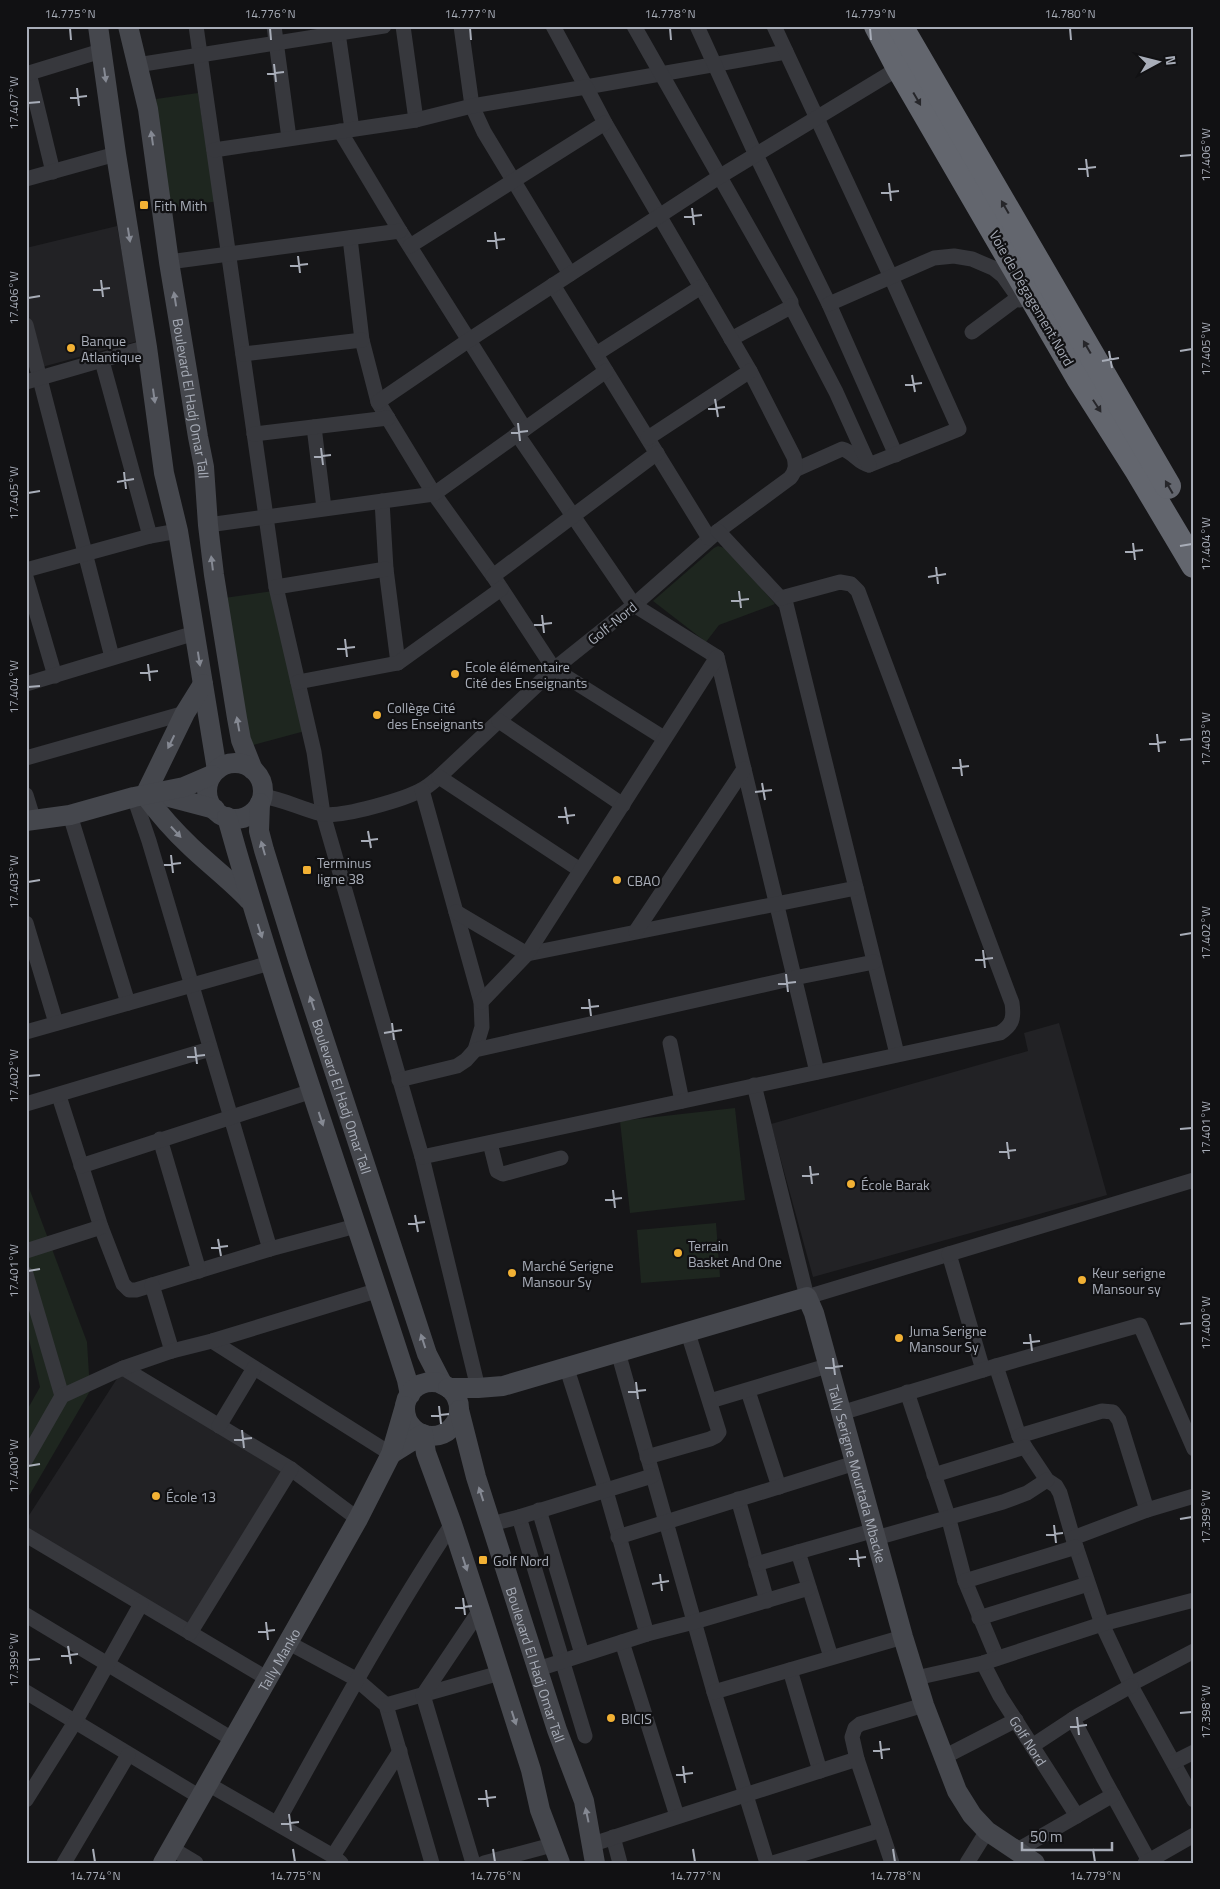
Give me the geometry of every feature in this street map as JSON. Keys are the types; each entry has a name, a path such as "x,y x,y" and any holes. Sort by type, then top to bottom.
{"highway":[{"name":"Voie de Dégagement Nord","path":"877,26 899,68 1079,378 1138,471 1194,565"},
{"name":"Voie de Dégagement Nord","path":"900,26 1194,529"}],"main road":[{"name":"Boulevard El Hadj Omar Tall","path":"98,26 116,154 147,347 164,473 178,530 203,684 215,772 208,784 210,802 221,813 251,903 356,1226 379,1290 407,1380 408,1400"},
{"name":"Boulevard El Hadj Omar Tall","path":"128,26 148,109 169,262 204,467 214,575 240,732 253,770 261,782 259,831 298,960 427,1354 446,1386"},
{"path":"144,795 185,713 203,684"},
{"path":"30,821 70,815 144,795 184,787 226,765 235,763 245,765 253,770"},
{"path":"144,795 221,813 233,818 246,816 256,809 261,800"},
{"path":"144,795 183,839 228,878 251,903"},
{"path":"446,1386 455,1396 459,1408 455,1422 447,1431 435,1436 423,1434 411,1426 405,1413 408,1400 414,1389 424,1383 437,1382 446,1386 478,1388 503,1386 567,1369 618,1352 808,1297"},
{"name":"Tally Serigne Mourtada Mbacke","path":"808,1297 903,1637 924,1705 944,1757 964,1803 972,1815 987,1831 1035,1863"},
{"path":"459,1408 503,1386"},
{"name":"Tally Manko","path":"167,1855 358,1519 391,1454 408,1400"},
{"name":"Boulevard El Hadj Omar Tall","path":"459,1408 476,1477 557,1730 584,1801 594,1853"},
{"path":"391,1454 423,1434"},
{"path":"423,1434 426,1454 452,1524 480,1610 531,1770 540,1810 556,1854"}],"street":[{"path":"196,26 276,587 314,752 323,814 398,1080 422,1157 478,1388"},
{"path":"274,26 289,138"},
{"path":"136,65 276,43 338,30 384,26"},
{"path":"403,26 416,120"},
{"path":"461,26 472,106 484,132 570,274"},
{"path":"553,26 605,123 750,371 794,456 795,470 842,449 848,451 862,464 870,465 959,429 891,277 774,26"},
{"path":"634,26 791,302 791,306 836,392 870,465"},
{"path":"697,26 755,153 829,304 896,455"},
{"path":"338,30 346,130 400,231 469,340 521,431 573,516 634,605 717,656 817,1072"},
{"path":"53,172 28,74 101,51"},
{"path":"214,150 416,120 472,106 786,52"},
{"path":"378,402 469,340 755,153 899,68"},
{"path":"410,246 605,123"},
{"path":"26,179 116,154"},
{"path":"169,262 400,231"},
{"path":"350,238 362,340 378,402 434,494 497,582 554,669 664,738"},
{"path":"829,304 934,258 954,256 972,259 993,268 1004,276 1056,356 1064,366 1079,378"},
{"path":"553,285 657,453 714,534 782,598 786,604 897,1054"},
{"path":"596,354 701,287"},
{"path":"972,332 1019,297"},
{"path":"731,339 791,306"},
{"path":"26,325 33,380 85,554 112,658"},
{"path":"243,354 362,340"},
{"path":"33,380 147,347"},
{"path":"102,361 150,536"},
{"path":"208,524 434,494 606,371"},
{"path":"648,438 750,371"},
{"path":"254,434 388,418"},
{"path":"314,427 324,508"},
{"path":"298,682 398,663 497,582 573,516 657,453"},
{"name":"Golf-Nord","path":"261,800 277,798 323,814 340,814 362,810 422,790 439,777 554,669 634,605 714,534 790,478 795,470"},
{"path":"382,501 386,569 398,663"},
{"path":"26,570 178,530"},
{"path":"276,587 386,569"},
{"path":"26,577 55,676"},
{"path":"422,1157 1000,1033 1007,1029 1012,1022 1012,1003 858,591 851,584 840,582 782,598"},
{"path":"26,684 195,633"},
{"path":"481,1002 527,954 717,656"},
{"path":"26,758 185,713"},
{"path":"499,721 623,805"},
{"path":"636,931 744,769"},
{"path":"439,777 580,870"},
{"path":"398,1080 457,1066 476,1050 482,1027 481,1002 422,790"},
{"path":"26,795 30,821"},
{"path":"144,795 150,842 270,1249"},
{"path":"70,815 128,1003"},
{"path":"456,912 527,954 856,888"},
{"path":"26,923 56,1023"},
{"path":"476,1050 794,978 874,962"},
{"path":"26,1032 270,963"},
{"path":"670,1043 682,1101"},
{"path":"26,1104 59,1096 210,1049"},
{"path":"754,1085 808,1297 1194,1180"},
{"path":"82,1166 312,1091"},
{"path":"59,1096 101,1226 126,1288 136,1290 270,1249 356,1226"},
{"path":"160,1140 199,1270"},
{"path":"490,1143 497,1171 503,1174 561,1158"},
{"path":"26,1251 101,1226"},
{"path":"949,1254 990,1368 1022,1442 1047,1480 1056,1486 1060,1493 1074,1542 1102,1624 1131,1685 1194,1800"},
{"path":"26,1274 62,1396"},
{"path":"152,1285 172,1351"},
{"path":"26,1459 62,1396 123,1368 172,1351 212,1341 379,1290"},
{"path":"841,1413 1140,1325 1194,1449"},
{"path":"647,1457 716,1436 719,1432 688,1333"},
{"path":"212,1341 391,1454"},
{"path":"618,1352 714,1692 766,1863"},
{"path":"710,1401 827,1366"},
{"path":"123,1368 291,1470 358,1519"},
{"path":"219,1426 254,1368"},
{"path":"567,1369 606,1491 647,1634"},
{"path":"748,1391 779,1487"},
{"name":"Golf Nord","path":"908,1392 979,1618 1000,1696 1077,1816"},
{"path":"934,1475 1102,1411 1113,1412 1118,1420 1147,1510"},
{"path":"618,1536 855,1463"},
{"path":"190,1633 291,1470"},
{"path":"491,1524 652,1476"},
{"path":"756,1564 1003,1502 1027,1493 1047,1480"},
{"path":"966,1581 1074,1542 1147,1510 1194,1496"},
{"path":"738,1499 767,1601"},
{"path":"539,1510 582,1654"},
{"path":"519,1517 585,1736"},
{"path":"277,1823 356,1679 418,1575 452,1524"},
{"path":"26,1535 268,1679"},
{"path":"798,1552 831,1658"},
{"path":"979,1618 1088,1584"},
{"path":"538,1669 647,1634 809,1588"},
{"path":"26,1800 75,1722 141,1604"},
{"path":"916,1678 990,1660 1102,1624 1192,1606"},
{"path":"423,1695 480,1610"},
{"path":"26,1615 232,1739"},
{"path":"714,1692 903,1637"},
{"path":"622,1642 678,1816"},
{"path":"288,1643 356,1679 386,1705 432,1863"},
{"path":"1032,1746 1073,1719 1194,1651"},
{"path":"790,1670 820,1771"},
{"path":"386,1705 500,1673"},
{"path":"26,1692 128,1755 277,1823 337,1860 400,1751"},
{"path":"423,1695 473,1863"},
{"path":"892,1863 856,1759 852,1737 854,1728 860,1724 924,1705"},
{"path":"1073,1719 1147,1862 1194,1835"},
{"path":"944,1757 1016,1720"},
{"path":"1174,1762 1194,1752"},
{"path":"64,1863 128,1755"},
{"path":"594,1853 613,1837 856,1759"},
{"path":"1016,1851 1113,1795"},
{"path":"773,1863 881,1830"},
{"path":"967,1863 987,1831"},
{"path":"613,1837 620,1863"},
{"path":"484,1863 556,1854"},
{"path":"167,1855 196,1863"}],"shaded area":[{"path":"198,93 210,170 219,201 169,208 156,99"},
{"path":"117,226 138,341 42,367 26,305 26,248"},
{"path":"718,546 728,549 775,604 719,625 706,642 653,601"},
{"path":"273,591 305,731 246,747 224,598"},
{"path":"1059,1023 1107,1195 813,1277 771,1124 1028,1051 1024,1033"},
{"path":"735,1108 745,1200 630,1213 620,1121"},
{"path":"26,1180 87,1342 90,1391 26,1501 26,1412 40,1387 26,1326"},
{"name":"Terrain Basket And One","path":"716,1223 720,1277 641,1283 637,1230"},
{"name":"École 13","path":"120,1374 285,1472 189,1629 26,1532 26,1520"}],"place":[{"name":"Fith Mith","path":"144,205"},
{"name":"Banque Atlantique","path":"71,348"},
{"name":"Ecole élémentaire Cité des Enseignants","path":"455,674"},
{"name":"Collège Cité des Enseignants","path":"377,715"},
{"name":"Terminus ligne 38","path":"307,870"},
{"name":"CBAO","path":"617,880"},
{"name":"École Barak","path":"851,1184"},
{"name":"Terrain Basket And One","path":"678,1253"},
{"name":"Marché Serigne Mansour Sy","path":"512,1273"},
{"name":"Keur serigne Mansour sy","path":"1082,1280"},
{"name":"Juma Serigne Mansour Sy","path":"899,1338"},
{"name":"École 13","path":"156,1496"},
{"name":"Golf Nord","path":"483,1560"},
{"name":"BICIS","path":"611,1718"}]}
